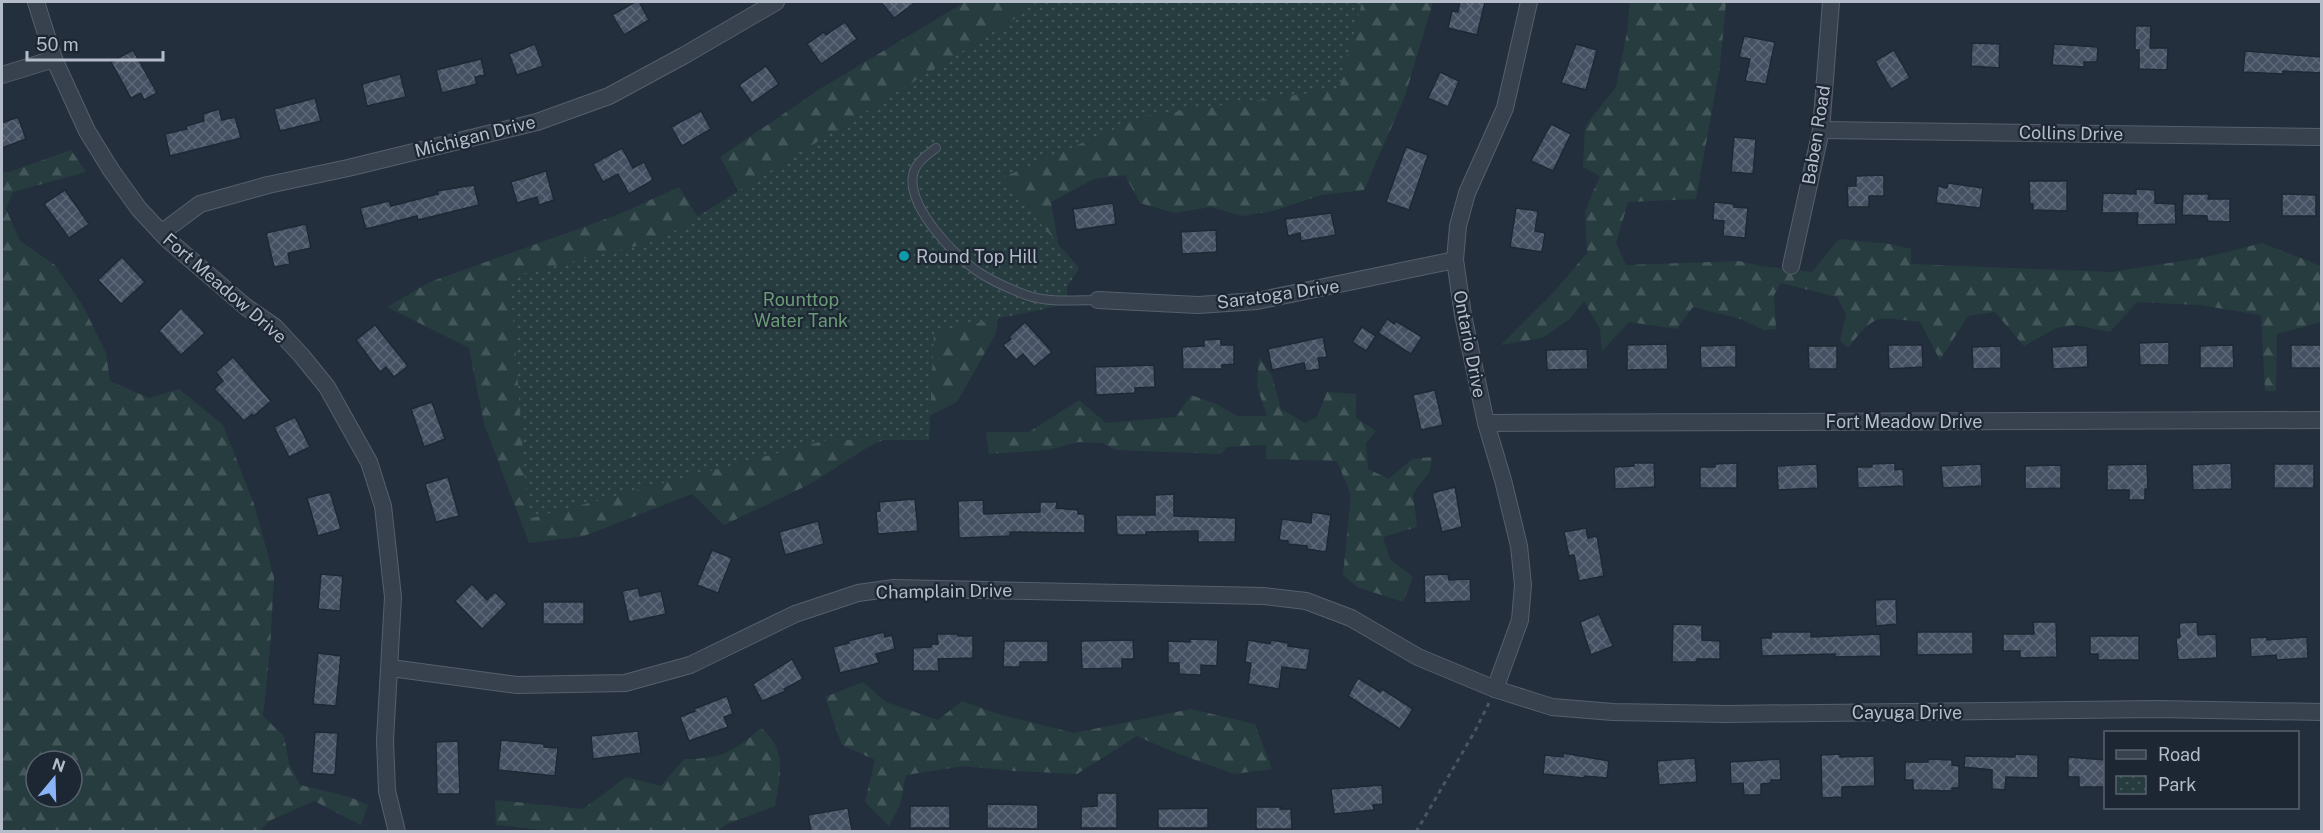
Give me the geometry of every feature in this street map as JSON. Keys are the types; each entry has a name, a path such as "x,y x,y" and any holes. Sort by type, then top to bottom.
{"street":[{"name":"Fort Meadow Drive","path":"36,2 54,59 87,131 139,209 161,232 246,308 275,327 327,387 369,462 383,506 393,597 391,668 385,740 387,791 396,831"},
{"name":"Michigan Drive","path":"161,232 200,204 268,185 537,122 609,96 776,2"},
{"name":"Ontario Drive","path":"1495,689 1520,620 1523,585 1519,546 1486,423 1463,315 1455,260 1458,226 1467,193 1505,108 1529,2"},
{"name":"Baben Road","path":"1791,266 1821,130 1831,2"},
{"path":"2,75 54,59"},
{"name":"Collins Drive","path":"1821,130 2322,137"},
{"name":"Saratoga Drive","path":"1098,300 1198,305 1257,301 1455,260"},
{"name":"Fort Meadow Drive","path":"1486,423 2322,420"},
{"name":"Champlain Drive","path":"391,668 517,685 625,683 690,665 795,614 858,593 894,588 1264,596 1306,601 1351,618 1418,657 1495,689"},
{"name":"Cayuga Drive","path":"1495,689 1552,707 1613,712 1726,714 2157,709 2322,712"}],"lane":[{"path":"936,148 920,162 913,174 913,192 929,222 955,253 979,272 1028,296 1048,299 1098,300"}],"path":[{"path":"1416,831 1475,731 1495,689"}],"green space":[{"name":"Rounttop Water Tank","path":"965,2 1433,2 1405,96 1364,190 1321,195 1273,211 1242,216 1211,207 1174,213 1140,203 1125,175 1094,179 1051,202 1062,267 1001,296 996,333 957,402 865,449 810,484 724,525 692,494 584,536 529,543 484,424 469,348 387,307 430,282 617,215 679,187 703,225 743,199 720,157 820,89"},
{"name":"Rounttop Water Tank","path":"1029,2 1362,2 1339,89 1145,116 1001,178 1079,268 1067,287 1067,304 934,332 929,440 827,440 528,519 510,277 660,240 1019,16"},
{"path":"1630,2 1726,2 1720,66 1696,199 1628,202 1616,243 1626,265 1739,261 1760,266 1812,272 1839,239 1891,244 1911,249 1911,264 2112,272 2207,257 2262,243 2321,266 2321,322 2277,334 2276,391 2265,391 2261,315 2199,305 2137,302 2110,332 2076,325 2056,328 2024,346 1995,312 1968,316 1940,360 1920,322 1878,320 1865,328 1848,348 1840,341 1846,315 1837,297 1781,283 1774,295 1776,329 1764,330 1741,319 1693,307 1677,329 1629,322 1602,351 1600,329 1584,301 1570,319 1542,338 1501,345 1553,293 1587,253 1585,211 1600,176 1583,167 1585,126 1616,87 1627,32"},
{"path":"71,150 86,172 13,192 6,209 20,241 55,265 83,306 106,353 110,381 149,398 179,389 223,425 254,504 274,577 263,716 284,736 289,763 300,785 350,797 368,805 361,825 314,801 269,821 259,831 2,831 2,172 9,172"},
{"path":"1259,357 1272,376 1281,409 1305,423 1317,417 1327,392 1356,394 1356,418 1376,431 1366,443 1368,469 1389,479 1412,459 1432,457 1430,471 1413,494 1417,527 1383,537 1390,559 1413,577 1403,602 1357,587 1343,575 1351,495 1337,461 1266,459 1266,445 1227,447 1221,454 1116,450 1102,443 1079,442 1047,450 989,454 986,432 1029,432 1079,400 1106,423 1176,417 1191,395 1216,404 1238,416 1267,416 1257,386"},
{"path":"863,682 886,702 938,720 962,701 998,714 1074,733 1191,709 1255,724 1272,769 1234,774 1137,736 1077,774 964,766 906,775 900,805 889,826 865,802 875,760 842,745 825,697"},
{"path":"761,728 770,736 779,754 780,774 775,806 727,824 717,831 562,832 496,825 495,800 583,809 626,777 661,786 684,759 718,756 743,743"}],"building":[{"path":"639,2 649,20 624,35 612,15"},
{"path":"881,2 916,2 894,18"},
{"path":"1460,2 1485,2 1477,35 1448,28 1452,11 1458,12"},
{"path":"845,22 857,39 821,64 807,44 824,32 826,35"},
{"path":"2135,26 2151,26 2150,48 2168,48 2167,70 2139,69 2139,50 2135,50"},
{"path":"1744,36 1775,42 1766,84 1745,81 1750,59 1739,57"},
{"path":"1972,43 2000,44 1999,68 1971,66"},
{"path":"535,44 543,66 517,75 509,54"},
{"path":"1576,44 1597,50 1586,90 1561,83"},
{"path":"2054,44 2098,47 2097,62 2084,62 2084,67 2052,65"},
{"path":"133,50 157,93 144,100 141,93 131,98 111,62"},
{"path":"1894,50 1910,78 1891,89 1875,61"},
{"path":"2245,51 2322,57 2322,73 2243,72"},
{"path":"481,59 485,75 475,77 477,84 442,93 436,70"},
{"path":"766,66 779,84 752,103 739,85"},
{"path":"1440,72 1459,81 1448,107 1428,98"},
{"path":"400,74 406,97 367,106 362,84"},
{"path":"315,98 321,121 280,131 274,109"},
{"path":"219,109 222,120 235,117 241,138 170,156 165,134 187,129 186,126 204,121 203,114"},
{"path":"701,111 711,129 682,146 671,127"},
{"path":"18,117 26,139 2,148 2,123"},
{"path":"1551,124 1571,134 1553,171 1531,161"},
{"path":"1734,137 1756,139 1753,174 1731,172"},
{"path":"1406,147 1428,155 1409,210 1386,202"},
{"path":"622,148 633,168 644,162 653,180 629,194 618,174 603,182 593,164"},
{"path":"546,171 554,200 539,205 537,197 517,203 511,182"},
{"path":"1884,175 1884,196 1869,196 1869,207 1848,207 1847,186 1856,186 1856,176"},
{"path":"2029,181 2067,181 2067,211 2033,210 2033,204 2030,204"},
{"path":"1948,183 1983,188 1980,208 1936,203 1938,186 1947,188"},
{"path":"474,185 479,205 418,220 417,216 366,229 360,208 389,201 391,206 438,194 437,191"},
{"path":"2136,189 2155,190 2155,203 2175,204 2176,224 2137,225 2138,213 2102,213 2103,193 2136,194"},
{"path":"65,190 89,224 69,238 44,204"},
{"path":"2183,194 2209,194 2208,199 2230,199 2230,222 2207,221 2207,216 2182,215"},
{"path":"2282,194 2316,195 2316,216 2282,216"},
{"path":"1714,202 1748,208 1745,238 1723,236 1724,221 1713,220"},
{"path":"1113,203 1116,224 1076,230 1073,209"},
{"path":"1516,208 1538,211 1535,231 1545,233 1542,252 1510,247"},
{"path":"1331,213 1336,235 1301,241 1300,233 1288,236 1285,219"},
{"path":"306,224 311,248 288,253 290,264 274,267 266,233"},
{"path":"1216,230 1217,252 1182,254 1181,232"},
{"path":"122,257 145,282 121,304 98,280"},
{"path":"181,308 205,333 181,355 159,331"},
{"path":"1387,319 1394,324 1396,321 1422,337 1411,354 1378,333"},
{"path":"1025,322 1052,352 1034,367 1023,354 1016,360 1003,345"},
{"path":"375,325 408,366 394,377 386,367 380,372 356,340"},
{"path":"1362,327 1376,336 1366,351 1352,342"},
{"path":"1323,337 1327,357 1318,358 1320,369 1306,371 1304,363 1272,370 1268,349"},
{"path":"1221,339 1221,345 1234,345 1234,364 1222,365 1222,369 1183,369 1182,347 1204,346 1204,340"},
{"path":"2169,342 2169,365 2140,365 2139,343"},
{"path":"1667,344 1668,369 1627,370 1627,345"},
{"path":"1736,345 1736,367 1701,368 1700,346"},
{"path":"1888,345 1922,345 1923,367 1889,369"},
{"path":"2087,345 2088,367 2053,369 2052,347"},
{"path":"2233,345 2234,368 2200,368 2200,346"},
{"path":"2291,345 2322,345 2322,368 2291,368"},
{"path":"1808,346 1837,346 1837,369 1809,369"},
{"path":"2001,346 2001,368 1973,369 1972,347"},
{"path":"1587,349 1588,369 1547,370 1546,350"},
{"path":"233,357 271,401 254,416 252,414 244,421 214,389 223,381 216,372"},
{"path":"1154,365 1155,387 1135,388 1135,393 1096,395 1095,367"},
{"path":"1435,390 1443,425 1421,430 1413,395"},
{"path":"432,402 445,439 424,447 411,409"},
{"path":"295,417 310,447 289,457 274,427"},
{"path":"1634,463 1654,463 1655,487 1615,489 1614,467 1634,466"},
{"path":"1737,463 1737,488 1700,488 1700,467"},
{"path":"1895,463 1895,470 1903,469 1904,486 1858,488 1857,467"},
{"path":"2231,463 2232,489 2193,490 2192,465"},
{"path":"1817,464 1818,488 1778,490 1777,466"},
{"path":"1981,464 1982,486 1943,488 1941,466"},
{"path":"2147,464 2148,489 2145,489 2145,500 2129,500 2129,490 2107,490 2107,465"},
{"path":"2274,464 2314,464 2314,488 2274,488"},
{"path":"2061,465 2061,488 2025,489 2025,466"},
{"path":"448,477 459,516 436,522 425,484"},
{"path":"1455,487 1462,527 1442,532 1432,493"},
{"path":"330,492 341,529 318,536 307,498"},
{"path":"1174,494 1174,516 1236,518 1235,542 1198,542 1198,531 1117,535 1116,515 1155,515 1155,495"},
{"path":"915,499 918,531 878,534 876,511 880,511 879,502"},
{"path":"983,500 984,514 1040,512 1040,502 1057,502 1056,508 1078,510 1078,514 1085,514 1085,533 1010,532 1010,536 959,538 958,501"},
{"path":"1312,512 1331,515 1326,552 1279,540 1282,519 1311,523"},
{"path":"818,521 824,544 785,555 779,532"},
{"path":"1586,528 1588,538 1597,536 1604,576 1579,581 1574,555 1569,556 1564,532"},
{"path":"712,550 732,558 718,593 697,585"},
{"path":"321,574 343,576 340,611 318,609"},
{"path":"1448,574 1449,580 1470,579 1471,601 1425,603 1424,575"},
{"path":"472,584 487,600 495,592 507,604 482,629 455,601"},
{"path":"638,588 640,596 661,591 666,614 629,622 622,591"},
{"path":"1896,599 1897,624 1876,626 1875,600"},
{"path":"543,602 584,602 584,624 543,624"},
{"path":"1599,614 1613,646 1591,655 1580,622"},
{"path":"2033,622 2056,622 2057,657 2020,658 2020,651 2003,651 2003,634 2034,634"},
{"path":"2197,622 2198,635 2216,634 2217,658 2178,660 2176,638 2180,637 2179,623"},
{"path":"1673,624 1702,625 1702,640 1720,641 1720,659 1672,662"},
{"path":"884,632 885,637 892,635 895,649 876,654 879,663 840,673 833,647"},
{"path":"1771,632 1811,632 1811,637 1880,634 1881,656 1835,657 1835,654 1762,656 1761,638 1771,638"},
{"path":"1917,632 1973,632 1973,654 1917,655"},
{"path":"937,634 973,636 973,658 938,659 939,671 913,671 913,648 931,647 932,644 938,644"},
{"path":"2090,636 2139,636 2139,660 2098,660 2098,654 2090,654"},
{"path":"2267,637 2267,640 2307,637 2308,658 2277,660 2276,655 2251,657 2250,638"},
{"path":"1190,639 1218,640 1217,666 1201,665 1201,675 1179,674 1179,663 1168,663 1168,641 1190,642"},
{"path":"1133,640 1134,659 1122,659 1122,668 1082,669 1081,641"},
{"path":"1248,640 1270,644 1271,640 1288,643 1288,646 1310,649 1307,670 1282,667 1279,689 1248,684 1251,663 1245,662"},
{"path":"1004,641 1048,641 1048,662 1020,662 1020,667 1003,667"},
{"path":"318,653 341,656 336,706 313,704"},
{"path":"792,659 803,679 784,689 786,691 762,701 753,684"},
{"path":"1358,678 1380,692 1382,689 1413,709 1400,729 1348,696"},
{"path":"727,696 733,714 724,717 728,727 689,741 680,717"},
{"path":"638,731 641,753 593,759 591,736"},
{"path":"315,732 338,733 335,775 312,773"},
{"path":"501,740 544,744 544,747 558,748 555,776 498,770"},
{"path":"458,741 460,794 437,794 436,742"},
{"path":"1563,753 1609,761 1607,778 1543,774 1545,755 1563,757"},
{"path":"1840,754 1840,757 1874,756 1875,786 1842,787 1842,797 1822,798 1821,755"},
{"path":"2015,754 2038,755 2038,778 2006,777 2005,790 1992,789 1992,770 1964,767 1965,756 2015,757"},
{"path":"2068,757 2104,760 2104,787 2079,787 2079,777 2068,777"},
{"path":"1695,758 1697,782 1659,785 1657,761"},
{"path":"1780,759 1781,780 1771,780 1771,783 1761,784 1761,795 1744,795 1743,783 1731,784 1730,762"},
{"path":"1928,759 1952,760 1952,765 1959,766 1959,788 1952,788 1952,791 1913,790 1913,780 1905,780 1905,762 1928,762"},
{"path":"1382,785 1383,804 1373,805 1374,810 1334,814 1331,789"},
{"path":"1097,793 1117,793 1117,828 1081,828 1081,807 1097,806"},
{"path":"987,804 1038,805 1038,829 987,828"},
{"path":"910,806 950,806 950,828 910,828"},
{"path":"1256,807 1291,809 1292,829 1256,829"},
{"path":"848,808 852,831 811,831 808,815"},
{"path":"1208,808 1208,828 1158,828 1158,809"}],"place":[{"name":"Round Top Hill","path":"904,256"}]}
